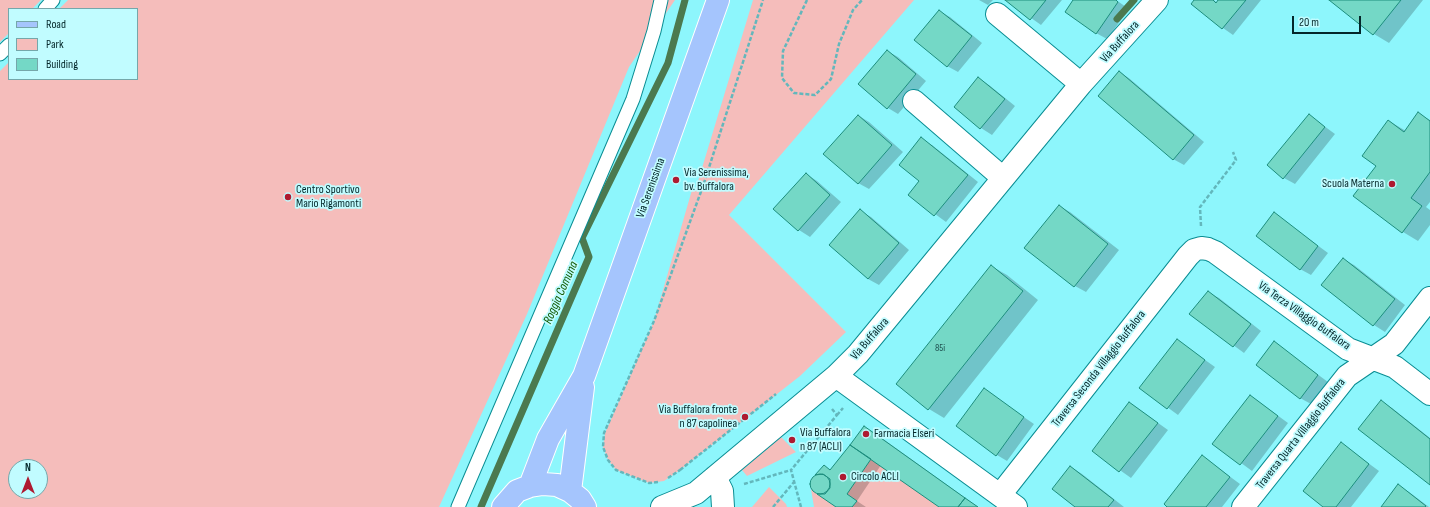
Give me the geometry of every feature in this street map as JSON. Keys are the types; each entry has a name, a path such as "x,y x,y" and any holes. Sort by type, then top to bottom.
{"main road":[{"name":"Via Serenissima","path":"530,486 548,439 584,376 718,0"},
{"name":"Via Serenissima","path":"570,491 584,376"},
{"path":"503,507 517,491 530,486 543,484 557,485 570,491 580,499 585,507"}],"street":[{"name":"Via Buffalora","path":"662,507 696,493 720,492 858,354 1081,84 1157,0"},
{"path":"997,14 1081,84"},
{"path":"914,101 1002,178"},
{"name":"Via Terza Villaggio Buffalora","path":"1201,248 1215,252 1348,349 1395,367 1430,394"},
{"name":"Traversa Seconda Villaggio Buffalora","path":"1008,501 1188,256 1194,250 1201,248"},
{"name":"Traversa Quarta Villaggio Buffalora","path":"1243,507 1347,376 1371,358 1394,344 1430,298"},
{"path":"836,376 1008,501"}],"lane":[{"path":"46,8 53,0"},
{"path":"458,507 633,99 654,31 661,0"},
{"path":"0,54 8,46"}],"path":[{"path":"680,470 664,481 649,483 616,470 608,460 603,447 604,433 654,321 703,186 763,0"},
{"path":"807,0 783,51 782,78 794,93 815,95 831,79 839,44 853,10 862,0"},
{"path":"1201,248 1202,215 1200,207 1236,160 1232,152"},
{"path":"720,492 792,470 837,415 829,406"},
{"path":"792,470 801,507"},
{"path":"773,507 794,481"}],"green space":[{"path":"0,0 41,0 33,8 8,8 8,34 0,42"},
{"name":"Centro Sportivo Mario Rigamonti","path":"68,0 675,0 629,67 527,314 439,507 0,507 0,71 8,63 8,80 138,80 138,8 60,8"},
{"path":"753,0 914,0 729,215 846,332 800,376 680,470 664,481 649,483 616,470 608,460 603,447 605,433 654,321 692,190 695,191"},
{"path":"781,437 796,452 747,476 742,470"},
{"path":"871,459 939,507 852,507 857,501 847,494"},
{"path":"769,487 786,504 787,507 752,507"},
{"path":"811,489 817,494 836,507 814,507"}],"building":[{"path":"1005,0 1046,0 1030,20"},
{"path":"1073,0 1116,0 1118,2 1096,34 1065,12"},
{"path":"1194,0 1213,0 1216,3 1218,0 1246,0 1222,29 1191,4"},
{"path":"1329,0 1401,0 1373,35"},
{"path":"939,10 972,36 947,67 914,40"},
{"path":"887,50 916,74 887,109 858,84"},
{"path":"1119,71 1194,135 1173,160 1098,96"},
{"path":"978,77 1005,99 980,129 954,107"},
{"name":"Scuola Materna","path":"1418,112 1430,121 1430,172 1411,198 1422,206 1402,233 1353,196 1376,166 1362,156 1388,120 1404,132"},
{"path":"1309,114 1325,127 1283,179 1267,165"},
{"path":"858,115 892,145 858,184 823,154"},
{"path":"921,137 968,175 934,216 908,195 919,181 899,165"},
{"path":"806,173 830,195 798,231 773,209"},
{"path":"1059,205 1108,244 1074,287 1024,248"},
{"path":"860,209 899,243 868,279 829,245"},
{"path":"1274,212 1318,246 1300,270 1256,236"},
{"path":"1343,258 1395,299 1373,326 1321,285"},
{"path":"991,265 1023,291 928,410 896,384"},
{"path":"1208,291 1251,324 1233,347 1189,314"},
{"path":"1177,339 1205,360 1167,409 1139,388"},
{"path":"1274,341 1318,375 1300,399 1256,365"},
{"path":"984,388 1024,417 996,456 956,426"},
{"path":"1250,395 1278,416 1240,465 1212,444"},
{"path":"1381,400 1430,439 1430,485 1358,429"},
{"path":"1129,402 1158,423 1119,472 1092,451"},
{"path":"864,426 965,498 958,507 939,507 850,445"},
{"path":"1341,442 1369,464 1336,507 1323,507 1303,491"},
{"name":"Circolo ACLI","path":"850,445 871,459 847,494 857,501 852,507 836,507 817,494 825,494 830,488 830,479 823,474 815,475 824,465 830,470"},
{"path":"1202,455 1230,477 1206,507 1167,507 1164,504"},
{"path":"1070,466 1114,500 1108,507 1075,507 1052,489"},
{"path":"820,474 827,477 830,484 827,491 820,494 813,491 810,484 813,477"},
{"path":"1398,484 1426,506 1381,507"},
{"path":"965,498 978,507 958,507"}],"waterway":[{"name":"Roggia Comuna","path":"481,507 589,257 582,238 668,63 685,0"},
{"path":"1117,19 1134,0"}],"place":[{"name":"Via Serenissima, bv. Buffalora","path":"676,180"},
{"name":"Scuola Materna","path":"1392,184"},
{"name":"Centro Sportivo Mario Rigamonti","path":"288,197"},
{"name":"Via Buffalora fronte n 87 capolinea","path":"745,417"},
{"name":"Farmacia Elseri","path":"866,434"},
{"name":"Via Buffalora n 87 (ACLI)","path":"792,440"},
{"name":"Circolo ACLI","path":"843,477"}]}
